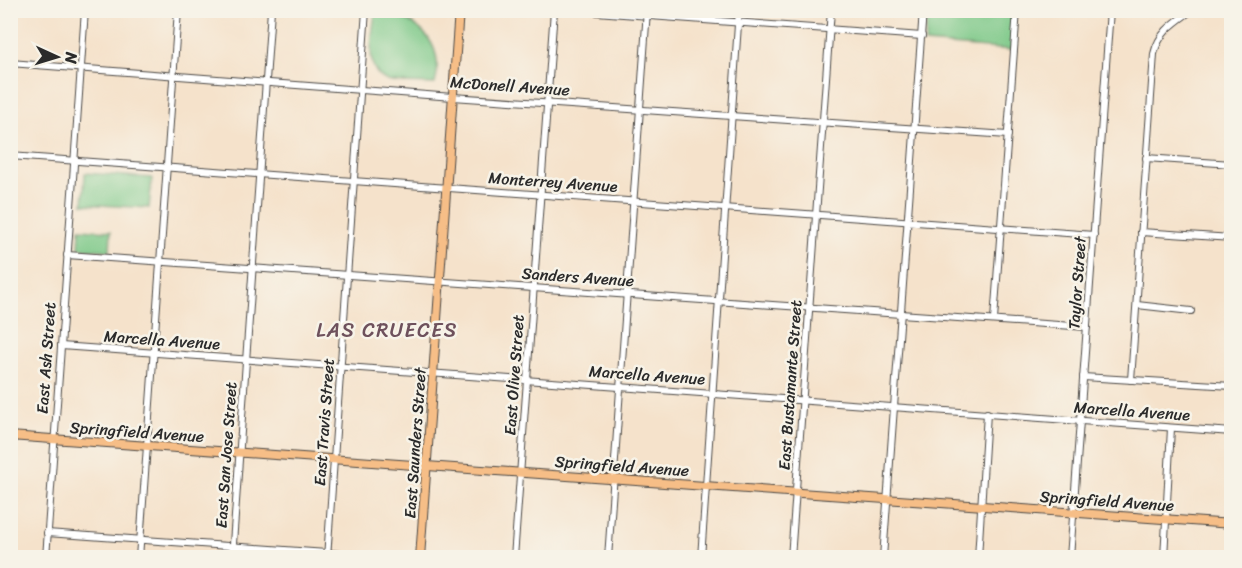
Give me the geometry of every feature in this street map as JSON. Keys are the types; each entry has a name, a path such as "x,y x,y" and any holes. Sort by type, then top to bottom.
{"main road":[{"name":"East Saunders Street","path":"420,558 459,10"},
{"name":"Springfield Avenue","path":"10,436 1232,524"}],"street":[{"name":"East Ash Street","path":"46,558 85,10"},
{"path":"139,558 178,10"},
{"name":"East San Jose Street","path":"232,558 271,10"},
{"name":"East Travis Street","path":"327,556 336,459 366,10"},
{"name":"East Olive Street","path":"514,558 554,10"},
{"path":"569,10 647,13 738,23 922,36"},
{"path":"701,558 739,10"},
{"name":"East Bustamante Street","path":"791,558 831,10"},
{"path":"883,558 924,10"},
{"path":"994,320 1017,10"},
{"name":"Taylor Street","path":"1070,558 1110,10"},
{"path":"1131,380 1154,54 1161,35 1168,27 1192,10"},
{"path":"608,558 647,13"},
{"name":"McDonell Avenue","path":"10,63 361,88 453,97 1008,135"},
{"name":"Monterrey Avenue","path":"10,156 1094,235"},
{"path":"1146,158 1232,164"},
{"path":"1142,232 1232,238"},
{"name":"Sanders Avenue","path":"67,255 1087,327"},
{"path":"1137,305 1191,311"},
{"name":"Marcella Avenue","path":"61,346 1232,432"},
{"path":"1083,377 1232,386"},
{"path":"978,558 987,413"},
{"path":"1164,558 1172,428"},
{"path":"47,533 327,556 396,558"}],"green space":[{"path":"928,11 1015,11 1012,50 925,43"},
{"path":"375,13 403,19 424,33 436,55 435,84 392,82 380,76 372,61 371,51"},
{"path":"85,173 152,178 149,208 83,204"},
{"path":"80,229 111,231 110,251 79,248"}],"district":[{"name":"LAS CRUECES","path":"387,330"}]}
